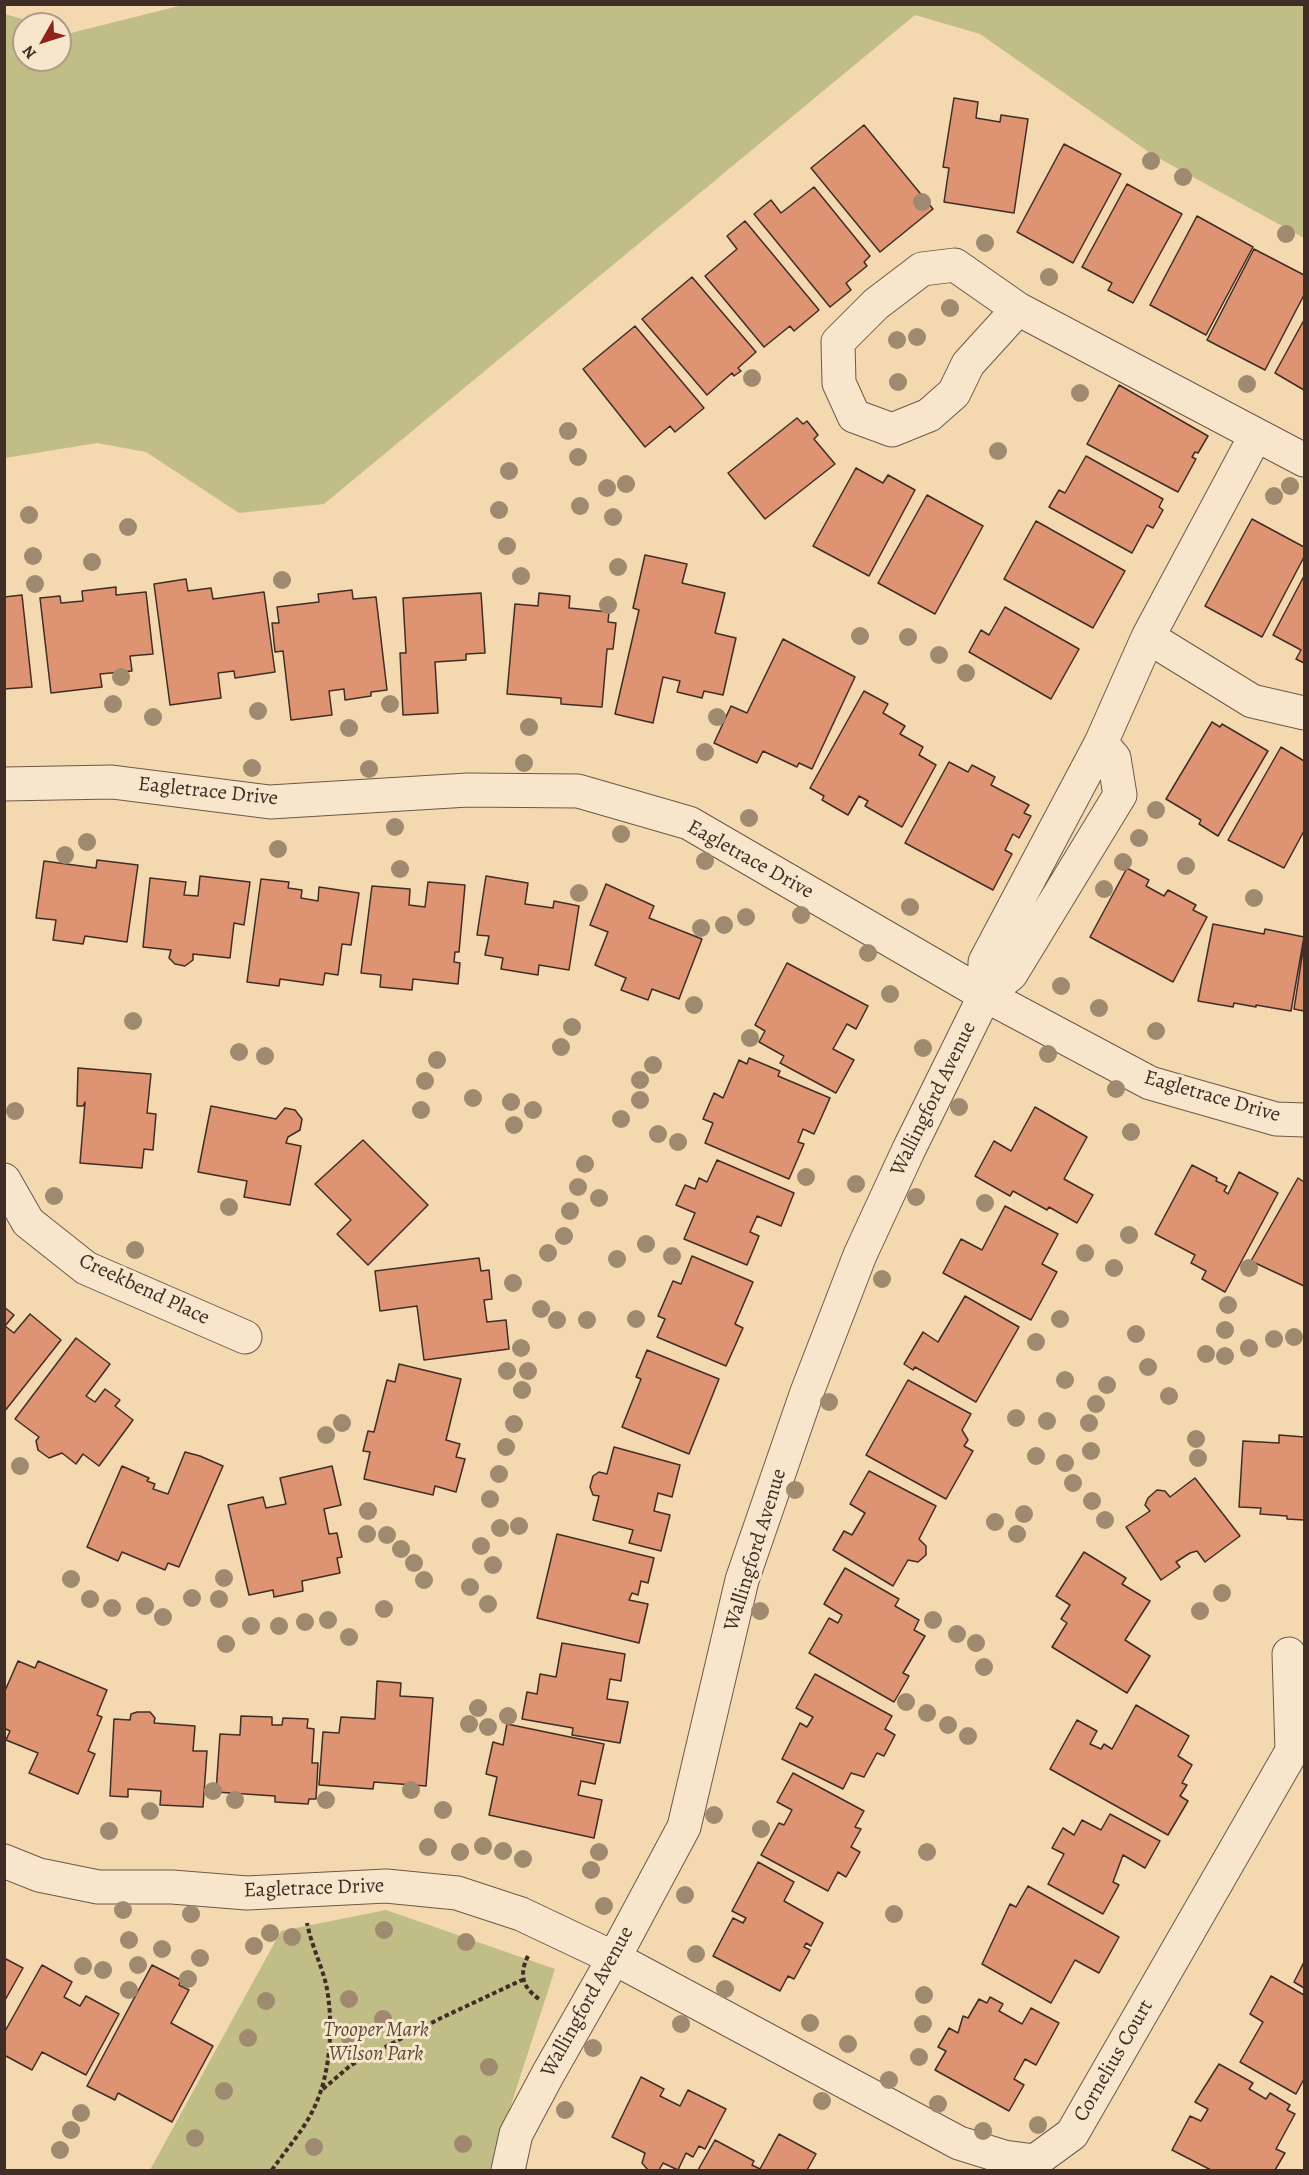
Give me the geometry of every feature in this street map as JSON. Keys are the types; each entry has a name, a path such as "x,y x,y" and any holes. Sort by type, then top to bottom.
{"street":[{"path":"1018,309 968,364 954,393 929,415 892,430 854,416 839,382 838,342 876,304 922,269 955,265 1018,309 1305,460"},
{"path":"985,995 1011,974 1120,795 1114,758 1101,743 1148,637 1256,435"},
{"path":"1148,637 1252,701 1305,713"},
{"name":"Eagletrace Drive","path":"4,784 112,782 270,802 468,790 578,791 689,823 985,995 1150,1083 1276,1119 1305,1120"},
{"name":"Wallingford Avenue","path":"508,2170 516,2134 684,1827 742,1580 807,1392 860,1255 985,995"},
{"name":"Creekbend Place","path":"4,1180 28,1222 86,1268 245,1337"},
{"name":"Cornelius Court","path":"614,1958 959,2143 1004,2157 1035,2161 1071,2134 1292,1751 1290,1653"},
{"name":"Eagletrace Drive","path":"4,1861 39,1875 98,1887 172,1887 247,1893 386,1886 457,1893 521,1914 614,1958"}],"path":[{"path":"272,2170 313,2112 322,2089 329,2042 330,2012 326,1986 307,1920"},
{"path":"528,1955 522,1972 522,1980 528,1990 538,1999"},
{"path":"322,2089 351,2065 441,2018 522,1980"}],"green space":[{"path":"187,4 1304,5 1304,238 1153,155 980,34 915,15 324,504 239,513 146,452 97,443 5,458 5,14 12,16 12,72 72,72 72,33"},
{"name":"Trooper Mark Wilson Park","path":"386,1910 555,1969 490,2170 150,2170 281,1931"}],"building":[{"path":"954,98 978,102 976,118 1000,122 1001,115 1028,119 1014,213 944,202 949,168 943,167"},
{"path":"864,125 933,209 880,252 811,168"},
{"path":"1064,144 1121,174 1073,263 1017,232"},
{"path":"1127,184 1182,214 1133,303 1108,290 1112,283 1082,267"},
{"path":"814,187 870,256 864,262 867,266 846,283 851,290 830,307 754,214 771,200 781,213"},
{"path":"1197,216 1253,247 1206,335 1150,305"},
{"path":"745,221 819,310 794,331 790,326 764,347 705,276 737,249 727,236"},
{"path":"1254,249 1304,275 1304,295 1265,370 1207,340"},
{"path":"692,277 756,352 738,368 741,371 734,376 732,373 707,395 642,319"},
{"path":"1304,320 1304,390 1275,373"},
{"path":"635,326 704,408 675,432 670,426 645,447 583,369"},
{"path":"1119,385 1208,436 1198,453 1195,452 1192,457 1196,459 1178,492 1087,444"},
{"path":"797,418 803,424 807,421 818,435 814,439 835,464 765,519 728,473"},
{"path":"1086,456 1163,499 1159,507 1163,510 1153,528 1147,525 1132,553 1049,507 1059,490 1065,493"},
{"path":"856,468 883,483 888,475 915,490 869,576 813,546"},
{"path":"927,495 983,526 935,614 878,583"},
{"path":"1252,519 1304,547 1304,557 1262,637 1205,606"},
{"path":"1036,521 1125,571 1093,628 1004,579"},
{"path":"645,555 687,564 682,583 725,593 715,633 736,638 723,695 704,691 702,698 677,692 680,681 663,677 653,723 615,714 639,610 633,608"},
{"path":"1304,576 1304,663 1296,659 1301,650 1273,635"},
{"path":"186,579 188,591 211,588 213,599 264,592 275,672 235,678 234,671 218,673 221,698 170,705 154,584"},
{"path":"116,587 116,595 146,592 153,654 130,656 132,671 100,674 102,687 51,693 40,598 60,596 61,603 83,601 82,591"},
{"path":"352,590 353,599 376,597 387,690 371,692 371,696 345,700 344,689 329,691 332,715 291,720 283,651 275,652 272,623 279,623 277,607 319,602 318,594"},
{"path":"481,593 485,653 466,654 466,660 435,662 438,713 403,715 400,653 406,653 403,598"},
{"path":"539,593 570,596 569,608 609,612 608,622 616,623 613,649 607,649 602,707 561,704 561,698 507,694 515,604 538,606"},
{"path":"22,595 32,687 4,689 4,597"},
{"path":"1005,607 1079,649 1051,699 969,652 981,630 989,635"},
{"path":"783,639 855,677 812,769 799,763 797,767 763,751 757,763 714,743 731,706 747,713"},
{"path":"864,691 888,704 883,713 905,726 900,734 923,747 919,755 936,765 902,827 865,806 868,801 859,796 848,815 822,800 824,796 810,788"},
{"path":"1212,722 1220,727 1222,724 1268,751 1218,836 1199,824 1201,820 1166,799"},
{"path":"1281,747 1304,761 1304,831 1284,868 1228,840"},
{"path":"949,762 968,772 972,765 995,777 991,785 1029,805 1024,813 1031,816 1019,838 1013,834 1005,850 1012,854 993,890 905,843"},
{"path":"97,860 138,865 127,942 85,936 83,944 53,940 56,920 36,918 44,861 96,868"},
{"path":"1127,868 1149,880 1146,886 1164,896 1168,890 1196,905 1193,910 1207,917 1173,982 1090,937"},
{"path":"200,876 250,882 244,925 234,923 230,958 193,954 193,960 185,966 175,964 169,958 171,950 143,947 150,878 186,882 184,895 198,896"},
{"path":"486,876 528,883 525,904 553,908 554,901 579,906 569,970 539,965 538,975 501,969 503,958 485,955 489,936 477,935"},
{"path":"261,879 289,882 288,888 302,890 301,898 318,901 319,887 359,893 351,945 342,944 338,975 325,973 323,985 280,979 279,986 247,982"},
{"path":"428,882 465,885 459,952 455,952 454,962 460,963 458,984 413,979 412,990 380,987 381,975 361,973 372,886 410,889 409,905 425,907"},
{"path":"606,884 654,906 649,918 702,939 679,999 652,989 648,1000 621,990 626,978 595,965 608,932 590,925"},
{"path":"1213,924 1264,934 1265,929 1304,937 1291,1011 1234,1003 1233,1007 1198,1001"},
{"path":"1304,944 1304,1011 1294,1009"},
{"path":"787,963 868,1006 856,1029 847,1024 833,1049 854,1060 836,1093 780,1063 784,1056 759,1042 765,1031 755,1025"},
{"path":"749,1058 780,1071 778,1076 830,1098 814,1134 803,1129 798,1142 804,1144 789,1179 705,1143 713,1123 703,1119 714,1093 723,1098 739,1060 747,1064"},
{"path":"78,1068 151,1074 147,1113 156,1114 153,1150 144,1149 142,1168 80,1163 85,1102 83,1106 77,1106"},
{"path":"211,1106 276,1119 285,1108 295,1110 302,1119 300,1130 288,1137 286,1143 301,1146 290,1205 244,1197 247,1181 198,1172"},
{"path":"1035,1107 1087,1137 1064,1179 1093,1195 1077,1223 1013,1191 1010,1196 975,1176 994,1141 1011,1151"},
{"path":"363,1140 428,1205 368,1265 337,1234 351,1220 315,1184"},
{"path":"717,1160 794,1193 781,1226 757,1216 750,1232 759,1236 747,1265 684,1239 695,1213 676,1205 685,1185 695,1189 699,1178 707,1182"},
{"path":"1192,1165 1227,1186 1224,1191 1228,1194 1239,1172 1278,1193 1225,1292 1202,1279 1206,1271 1191,1263 1195,1255 1155,1234"},
{"path":"1298,1178 1304,1182 1304,1286 1251,1261"},
{"path":"1005,1206 1058,1234 1042,1264 1057,1272 1031,1320 943,1273 961,1239 982,1250"},
{"path":"692,1256 753,1282 735,1324 743,1328 726,1366 657,1337 665,1319 658,1316 673,1281 681,1284"},
{"path":"479,1258 481,1271 489,1270 492,1299 484,1300 487,1322 506,1320 509,1349 424,1360 417,1306 380,1311 375,1271"},
{"path":"965,1296 1019,1327 976,1402 915,1367 913,1370 904,1364 923,1332 938,1342"},
{"path":"4,1307 14,1315 5,1326 14,1333 30,1314 61,1340 4,1412"},
{"path":"76,1338 110,1364 86,1396 95,1402 105,1389 120,1400 115,1406 133,1420 99,1466 83,1454 76,1464 62,1453 49,1458 38,1450 36,1441 39,1437 15,1419"},
{"path":"647,1350 719,1379 689,1454 622,1427 641,1379 636,1377"},
{"path":"399,1364 461,1379 446,1440 460,1444 456,1457 465,1459 456,1492 435,1486 433,1495 364,1479 370,1452 363,1451 368,1431 374,1432 387,1380 395,1382"},
{"path":"908,1380 971,1414 962,1430 968,1440 964,1446 973,1451 946,1499 866,1455"},
{"path":"1279,1435 1304,1437 1304,1520 1260,1514 1261,1508 1239,1507 1243,1441 1279,1443"},
{"path":"614,1447 680,1465 672,1497 658,1493 654,1511 670,1515 661,1551 629,1543 633,1530 593,1520 599,1496 593,1495 590,1487 593,1476 599,1472 607,1474"},
{"path":"185,1452 223,1466 179,1567 168,1563 165,1570 122,1552 118,1561 87,1547 122,1466 149,1478 147,1481 155,1484 153,1489 168,1494"},
{"path":"332,1466 341,1505 324,1509 329,1534 337,1533 342,1557 337,1558 340,1573 302,1581 303,1591 274,1597 273,1590 249,1595 228,1505 263,1497 266,1508 286,1504 280,1478"},
{"path":"869,1471 936,1506 919,1539 926,1546 926,1555 918,1562 908,1560 893,1586 833,1550 844,1531 852,1535 865,1513 850,1504"},
{"path":"1195,1478 1240,1536 1205,1562 1197,1551 1190,1553 1176,1562 1180,1567 1161,1580 1126,1527 1150,1511 1145,1505 1148,1498 1157,1490 1165,1491 1170,1497"},
{"path":"557,1534 654,1558 648,1583 641,1581 638,1595 632,1593 629,1600 648,1604 639,1643 537,1618"},
{"path":"1084,1552 1126,1578 1122,1584 1150,1601 1125,1640 1150,1656 1127,1693 1052,1647 1067,1623 1061,1619 1070,1605 1056,1596"},
{"path":"845,1568 899,1599 895,1606 919,1620 914,1630 925,1636 903,1673 909,1676 894,1702 809,1653 829,1618 838,1623 842,1615 824,1604"},
{"path":"562,1643 625,1654 621,1681 610,1679 607,1699 628,1702 620,1743 572,1735 573,1728 522,1719 527,1692 537,1694 540,1674 556,1677"},
{"path":"18,1661 35,1668 38,1661 107,1690 97,1715 102,1717 88,1751 95,1754 78,1794 29,1773 38,1753 6,1740 10,1731 4,1728 4,1693"},
{"path":"815,1674 892,1716 885,1729 895,1735 884,1756 877,1753 864,1777 851,1773 843,1789 782,1759 800,1723 807,1727 813,1717 796,1708"},
{"path":"377,1681 401,1683 400,1696 433,1698 426,1786 374,1782 373,1789 319,1785 323,1732 339,1733 341,1717 375,1719"},
{"path":"1136,1705 1189,1736 1178,1756 1192,1765 1182,1783 1187,1785 1180,1796 1188,1801 1168,1835 1050,1769 1077,1720 1097,1731 1090,1744 1101,1749 1104,1744 1112,1749"},
{"path":"150,1712 155,1718 154,1723 195,1726 193,1751 207,1751 203,1807 160,1805 161,1791 128,1789 128,1797 110,1796 114,1719 130,1720 131,1714"},
{"path":"241,1716 272,1717 272,1725 282,1725 283,1718 308,1719 307,1728 314,1729 312,1763 318,1763 316,1799 309,1799 308,1804 275,1802 275,1796 216,1792 220,1734 240,1735"},
{"path":"507,1724 604,1744 595,1784 581,1781 578,1795 602,1800 594,1838 489,1815 497,1777 486,1774 493,1742 503,1745"},
{"path":"793,1773 864,1811 855,1827 861,1829 851,1847 860,1852 846,1877 838,1872 828,1891 761,1855 779,1823 784,1825 792,1810 777,1802"},
{"path":"1110,1814 1160,1841 1145,1868 1123,1855 1113,1882 1119,1885 1103,1914 1048,1884 1064,1854 1052,1848 1063,1828 1074,1835 1082,1820 1101,1830"},
{"path":"758,1862 794,1882 784,1901 823,1923 811,1946 806,1943 804,1947 810,1950 794,1979 788,1976 780,1991 713,1956 733,1918 743,1923 746,1918 732,1911"},
{"path":"1028,1886 1119,1937 1099,1973 1075,1960 1051,2003 982,1964 1010,1904 1016,1907"},
{"path":"4,1958 23,1968 4,2002"},
{"path":"1304,1962 1304,1988 1294,1982"},
{"path":"42,1965 72,1982 64,1997 80,2006 86,1996 119,2014 86,2075 42,2052 32,2070 4,2055 4,2033"},
{"path":"152,1965 181,1980 179,1985 189,1990 171,2023 213,2046 172,2122 118,2093 115,2100 87,2086"},
{"path":"1271,1976 1304,1995 1304,2079 1296,2094 1240,2062 1263,2022 1250,2014"},
{"path":"990,1997 1003,2004 999,2011 1022,2024 1031,2008 1059,2023 1036,2065 1025,2059 1014,2079 1024,2085 1009,2111 935,2070 946,2051 938,2047 949,2028 958,2033 963,2016 968,2018 979,1999 987,2003"},
{"path":"1219,2064 1253,2083 1249,2089 1266,2099 1270,2093 1290,2105 1287,2110 1295,2114 1276,2149 1285,2153 1275,2170 1211,2170 1172,2150 1190,2116 1201,2121 1208,2109 1195,2102"},
{"path":"641,2077 664,2089 660,2096 680,2106 688,2090 726,2109 705,2149 699,2146 693,2157 686,2153 678,2170 663,2163 659,2170 648,2170 642,2163 645,2153 612,2137"},
{"path":"779,2134 816,2154 807,2170 698,2170 715,2140 754,2161 752,2165 760,2169"}]}
